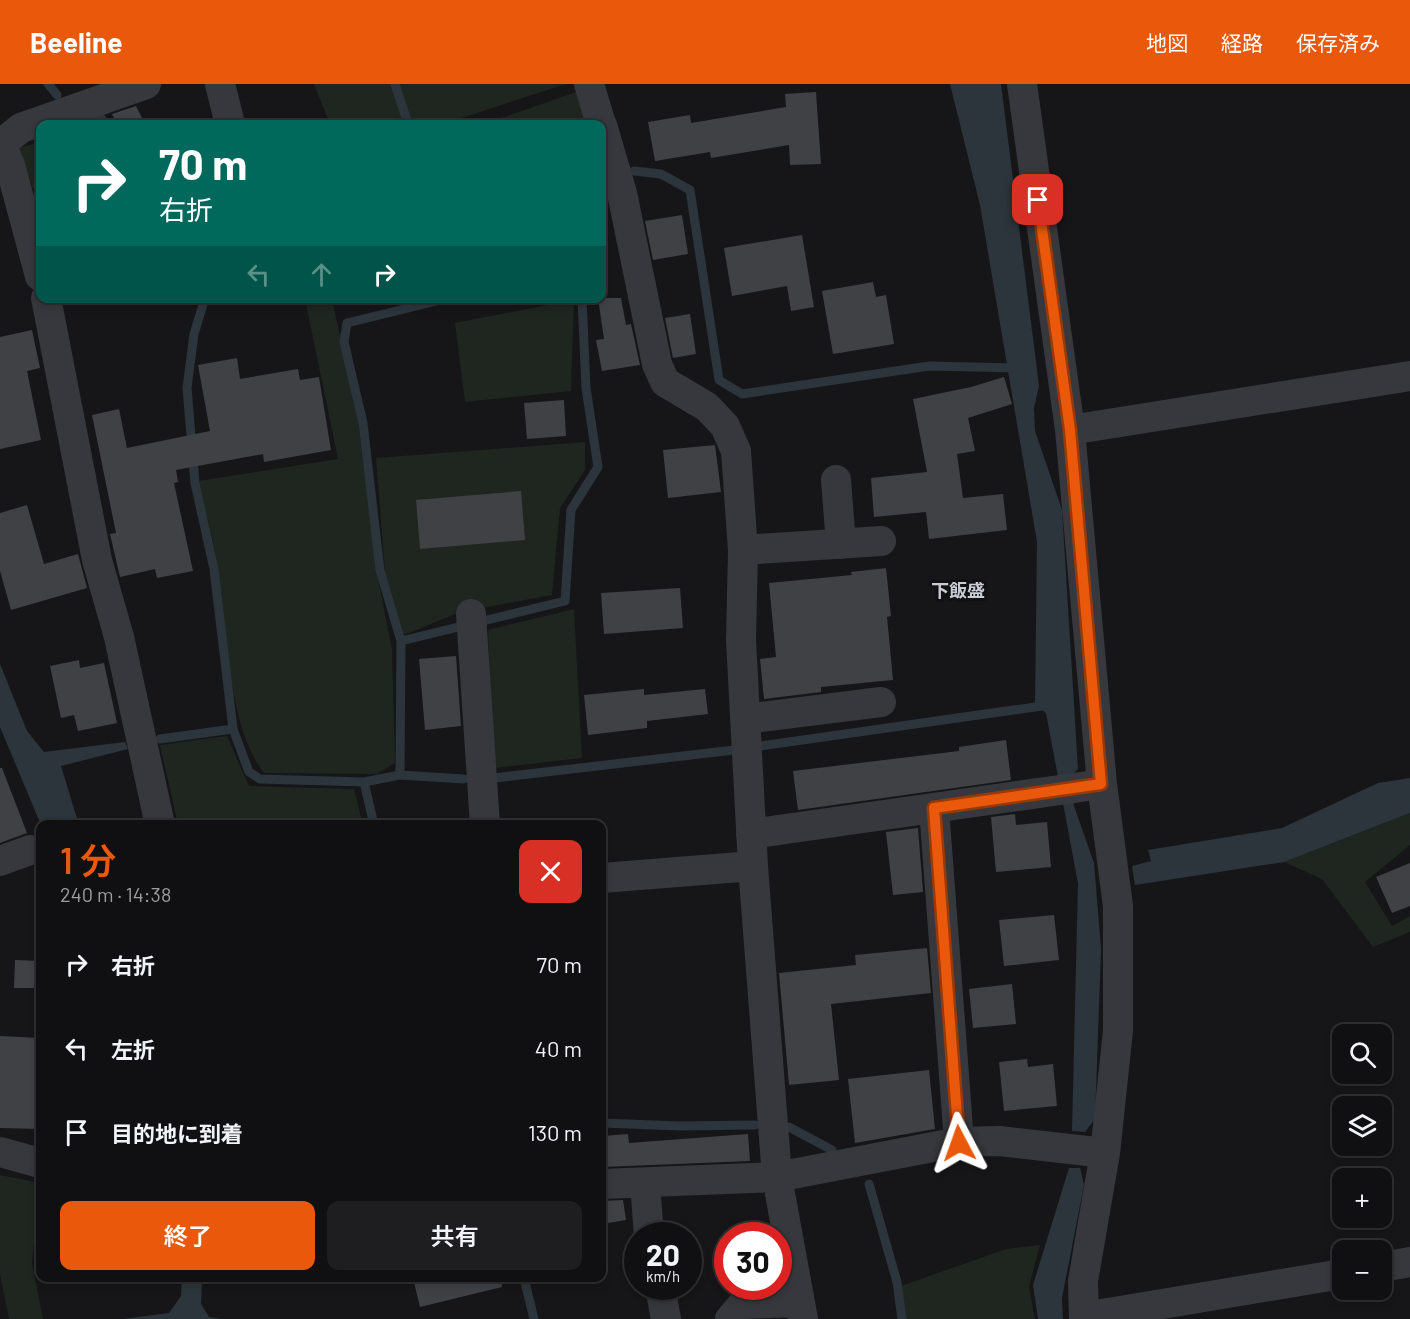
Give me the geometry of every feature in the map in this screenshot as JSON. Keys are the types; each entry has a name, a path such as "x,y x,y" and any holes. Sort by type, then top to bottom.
{"street":[{"path":"44,120 146,84"},
{"path":"220,84 229,120"},
{"path":"589,84 600,120"},
{"path":"1022,84 1070,430 1077,788 1118,918 1118,1031 1106,1153 1083,1281 1084,1318 1332,1276"},
{"path":"36,123 21,128 0,143 10,165 36,261"},
{"path":"606,141 622,193 657,364 664,382 707,407 725,426 736,451 743,550 741,640 753,866 777,1177 802,1310 743,1304 730,1319"},
{"path":"47,303 97,561 119,638 159,820"},
{"path":"1070,430 1410,376"},
{"path":"836,480 841,544"},
{"path":"743,550 881,541"},
{"path":"472,622 485,820"},
{"path":"745,719 881,702"},
{"path":"751,834 1077,788"},
{"path":"934,808 959,1143"},
{"path":"0,861 30,850"},
{"path":"606,878 753,866"},
{"path":"606,1184 777,1177 959,1143 999,1141 1106,1153"},
{"path":"0,1152 36,1162"},
{"path":"645,1183 648,1222"},
{"path":"1392,1265 1410,1262"},
{"path":"662,1300 666,1319"}],"shaded area":[{"path":"314,84 566,84 455,120 328,120"},
{"path":"950,84 1001,84 1039,386 1034,408 1035,431 1062,510 1078,769 1070,777 1074,806 1094,863 1101,949 1095,1119 1085,1132 1072,1131 1078,883 1046,713 1035,704 1037,542 980,205"},
{"path":"579,91 589,120 496,120"},
{"path":"36,143 36,188 33,189 19,148"},
{"path":"306,303 333,303 358,420 376,568 392,650 395,763 377,774 264,773 252,753 236,704 216,559 199,481 338,459"},
{"path":"558,303 574,303 571,391 465,402 455,323"},
{"path":"585,442 585,470 560,508 552,595 460,612 404,635 385,571 376,458"},
{"path":"574,609 582,758 494,768 488,630"},
{"path":"0,664 27,731 44,752 125,742 128,749 61,766 77,820 39,820 0,727"},
{"path":"227,736 249,786 354,789 362,820 177,820 160,745"},
{"path":"1410,778 1410,813 1284,862 1135,885 1132,866 1151,861 1148,850 1282,828 1378,783"},
{"path":"1410,813 1410,845 1365,882 1392,926 1410,916 1410,932 1373,947 1322,879 1284,862"},
{"path":"1069,1168 1080,1168 1084,1185 1062,1298 1063,1319 1038,1319 1033,1285"},
{"path":"0,1175 36,1182 36,1223 32,1263 43,1319 9,1319 0,1274"},
{"path":"1040,1245 1029,1287 1035,1319 906,1319 901,1286 1006,1249"},
{"path":"182,1282 202,1282 201,1304 209,1317 221,1319 123,1319 169,1313 181,1296"}],"building":[{"path":"816,92 821,164 790,165 789,145 711,158 710,152 655,161 648,122 690,115 691,123 786,107 785,94"},
{"path":"136,106 143,120 115,120 112,114"},
{"path":"682,215 688,254 653,260 645,221"},
{"path":"802,235 814,307 791,311 787,286 732,296 724,248"},
{"path":"873,282 876,297 886,295 894,344 833,354 822,291"},
{"path":"606,298 621,298 626,325 631,324 640,365 602,371 596,340 604,339 599,303 606,303"},
{"path":"690,314 696,354 673,358 665,318"},
{"path":"32,330 40,368 27,371 41,440 0,449 0,337"},
{"path":"237,358 240,379 298,369 300,380 319,377 331,450 264,462 263,454 176,470 178,482 174,483 193,571 157,578 155,569 120,577 110,534 116,533 92,415 119,409 127,448 210,431 198,365"},
{"path":"1004,377 1012,404 968,418 975,451 957,454 963,498 1003,494 1007,530 929,539 926,512 874,517 871,478 927,472 913,399 971,387"},
{"path":"564,400 566,436 527,439 524,403"},
{"path":"715,445 721,492 668,498 663,450"},
{"path":"521,491 525,540 420,549 416,500"},
{"path":"27,505 44,564 78,554 87,588 11,610 0,571 0,513"},
{"path":"886,568 891,616 887,617 893,680 821,687 821,692 764,699 760,659 776,657 769,583 852,575 851,572"},
{"path":"680,588 683,628 604,634 601,593"},
{"path":"456,656 461,726 425,730 419,659"},
{"path":"79,660 80,668 104,663 117,723 78,731 74,715 61,718 50,666"},
{"path":"644,689 644,695 705,689 708,714 647,721 647,728 588,735 584,695"},
{"path":"1006,740 1011,780 798,810 793,771 959,751 959,747"},
{"path":"0,768 2,768 27,833 0,843"},
{"path":"1015,814 1016,825 1047,822 1051,867 996,872 991,817"},
{"path":"918,828 923,892 893,895 886,832"},
{"path":"1410,863 1410,906 1392,913 1376,877"},
{"path":"1054,915 1059,960 1004,966 999,920"},
{"path":"927,948 931,993 831,1004 839,1080 789,1085 779,973 856,965 855,955"},
{"path":"15,960 36,961 36,988 14,988"},
{"path":"1012,984 1016,1024 973,1028 969,989"},
{"path":"0,1036 36,1038 36,1129 0,1128"},
{"path":"1027,1059 1028,1067 1053,1064 1057,1106 1004,1111 999,1062"},
{"path":"929,1070 935,1129 855,1143 848,1079"},
{"path":"628,1134 629,1143 748,1134 750,1161 606,1167 606,1136"},
{"path":"623,1200 626,1220 606,1223 606,1201"},
{"path":"414,1282 501,1282 502,1287 420,1307"}],"waterway":[{"path":"48,84 57,95"},
{"path":"395,84 407,120"},
{"path":"81,120 101,118 102,120"},
{"path":"634,171 661,174 690,190 719,380 742,394 929,366 1019,368"},
{"path":"203,303 194,334 187,388 195,483 214,569 233,729 249,772 260,779 364,782 373,820"},
{"path":"401,641 380,570 363,423 344,342 347,323 429,303"},
{"path":"364,782 400,775 401,641 565,601 571,510 598,467 586,388 582,303"},
{"path":"760,746 1049,705"},
{"path":"160,739 233,729"},
{"path":"494,778 734,750"},
{"path":"400,775 464,779"},
{"path":"606,1123 680,1126 755,1125"},
{"path":"789,1127 832,1150"},
{"path":"869,1184 897,1282 902,1319"},
{"path":"525,1282 534,1319"}],"district":[{"name":"下飯盛","path":"958,591"}],"route":[{"path":"959,1143 934,808 1101,784 1087,602 1070,430 1038,200"}]}
